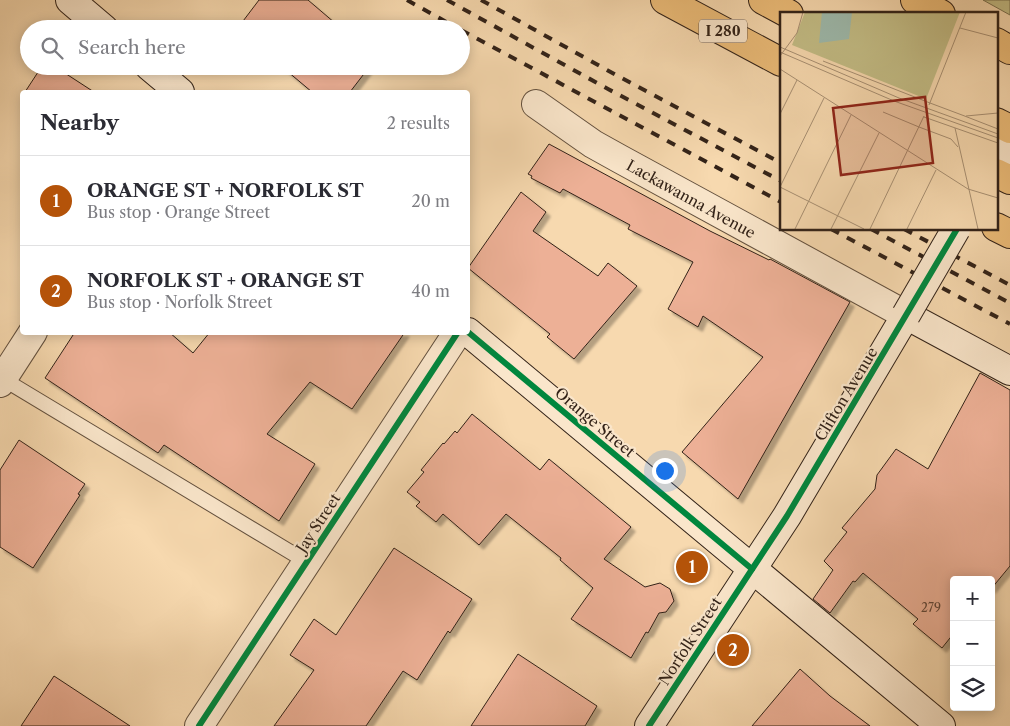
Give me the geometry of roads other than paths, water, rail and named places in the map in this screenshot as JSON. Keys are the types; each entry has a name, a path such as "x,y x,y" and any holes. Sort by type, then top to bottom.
{"highway":[{"name":"I 280","path":"665,0 780,61"},
{"path":"763,0 784,12"},
{"path":"915,0 937,12"},
{"path":"998,43 1010,50"},
{"path":"998,123 1010,129"},
{"path":"998,174 1010,180"},
{"path":"998,228 1010,234"}],"main road":[{"path":"70,0 93,20"},
{"path":"160,75 178,90"},
{"name":"Lackawanna Avenue","path":"536,104 593,144 1010,370"},
{"path":"998,157 1010,136"},
{"name":"Clifton Avenue","path":"752,569 787,516 955,230"},
{"name":"Orange Street","path":"470,334 941,726"},
{"path":"1,381 31,335"},
{"name":"Jay Street","path":"198,726 456,335"},
{"name":"Norfolk Street","path":"649,726 752,569"}],"lane":[{"path":"1,381 308,562"}],"railway":[{"path":"407,0 443,20"},
{"path":"447,0 608,89 780,180"},
{"path":"481,0 780,162"},
{"path":"470,35 780,201"},
{"path":"833,230 1010,324"},
{"path":"873,230 1010,303"},
{"path":"906,230 1010,285"}],"place":[{"name":"ORANGE ST + NORFOLK ST","path":"692,567"},
{"name":"NORFOLK ST + ORANGE ST","path":"733,650"}]}
